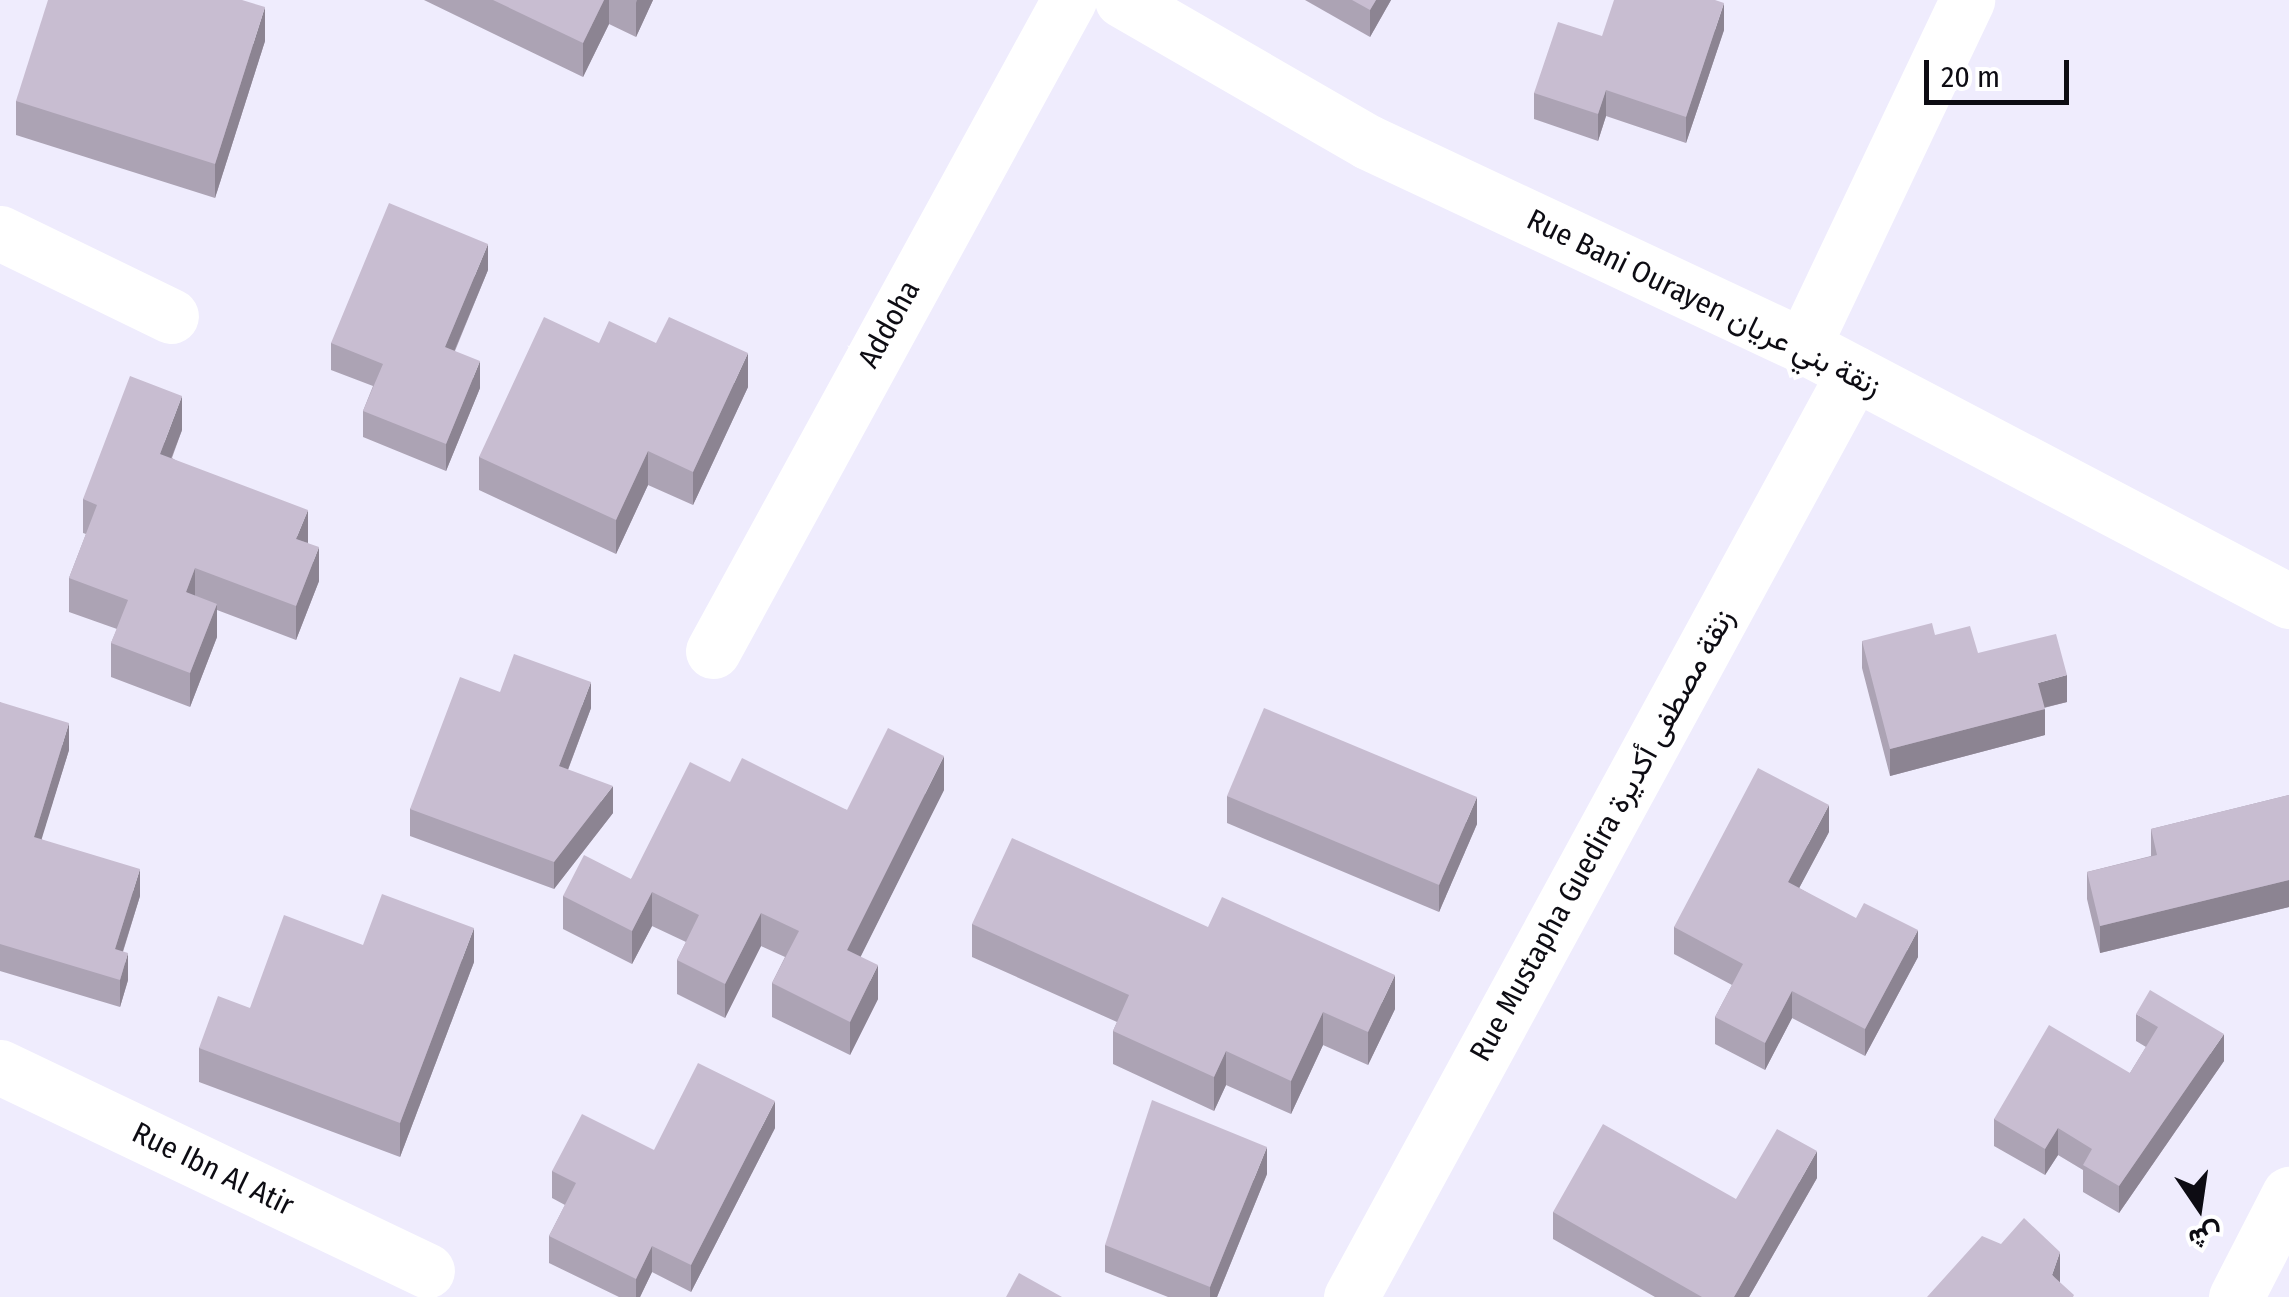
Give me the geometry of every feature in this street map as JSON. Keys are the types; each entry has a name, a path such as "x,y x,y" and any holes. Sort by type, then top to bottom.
{"street":[{"name":"Addoha","path":"713,651 1069,0"},
{"name":"Rue Bani Ourayen زنقة بني عريان","path":"1122,0 1368,142 1803,346 2289,602"},
{"path":"1803,346 1967,0"},
{"path":"0,233 172,316"},
{"name":"Rue Mustapha Guedira زنقة مصطفى أكديرة","path":"1351,1297 1854,374"},
{"name":"Rue Ibn Al Atir","path":"0,1067 426,1271"},
{"path":"2236,1297 2289,1194"}],"building":[{"path":"48,0 242,0 265,7 215,164 16,101"},
{"path":"493,0 604,0 583,43"},
{"path":"1352,0 1376,0 1370,10"},
{"path":"1614,0 1724,3 1686,117 1606,90 1598,114 1534,93 1558,22 1602,36"},
{"path":"389,203 488,244 445,347 480,361 446,444 363,411 383,364 331,343"},
{"path":"544,317 599,343 609,321 656,343 669,317 748,353 693,472 648,451 616,520 479,457"},
{"path":"130,376 182,396 160,454 308,510 296,539 319,547 296,606 195,568 186,592 217,604 190,673 111,643 128,600 69,578 97,505 83,499"},
{"path":"1932,623 1935,635 1970,626 1978,653 2056,634 2067,675 2038,683 2045,709 1890,749 1862,641"},
{"path":"514,654 591,682 559,766 613,786 554,862 410,809 460,677 500,692"},
{"path":"0,702 69,723 34,837 140,869 115,949 128,953 120,980 0,944"},
{"path":"1264,708 1477,797 1439,885 1227,796"},
{"path":"888,728 944,756 847,950 878,965 850,1022 772,983 799,931 761,913 725,984 677,960 699,915 652,892 632,931 563,896 584,855 631,879 690,762 730,782 742,758 847,810"},
{"path":"1758,768 1829,805 1788,882 1856,918 1864,903 1918,930 1865,1029 1792,991 1765,1043 1715,1017 1743,964 1674,927"},
{"path":"2289,795 2289,880 2100,926 2087,872 2157,855 2151,829"},
{"path":"1012,838 1208,927 1222,897 1395,975 1368,1032 1323,1012 1291,1081 1226,1051 1214,1077 1113,1031 1129,995 972,924"},
{"path":"382,894 474,928 400,1123 199,1048 218,996 250,1008 284,915 363,945"},
{"path":"2150,990 2224,1034 2119,1186 2083,1165 2092,1149 2058,1128 2045,1149 1994,1119 2049,1025 2130,1073 2158,1027 2136,1014"},
{"path":"698,1063 775,1101 691,1265 652,1246 636,1279 549,1236 576,1183 552,1171 582,1114 654,1150"},
{"path":"1152,1100 1267,1147 1210,1287 1105,1245"},
{"path":"1603,1124 1736,1199 1777,1129 1817,1151 1734,1297 1702,1297 1553,1212"},
{"path":"2024,1218 2060,1252 2052,1275 2073,1297 1927,1297 1982,1236 2001,1244"},
{"path":"1019,1273 1062,1297 1006,1297"}]}
